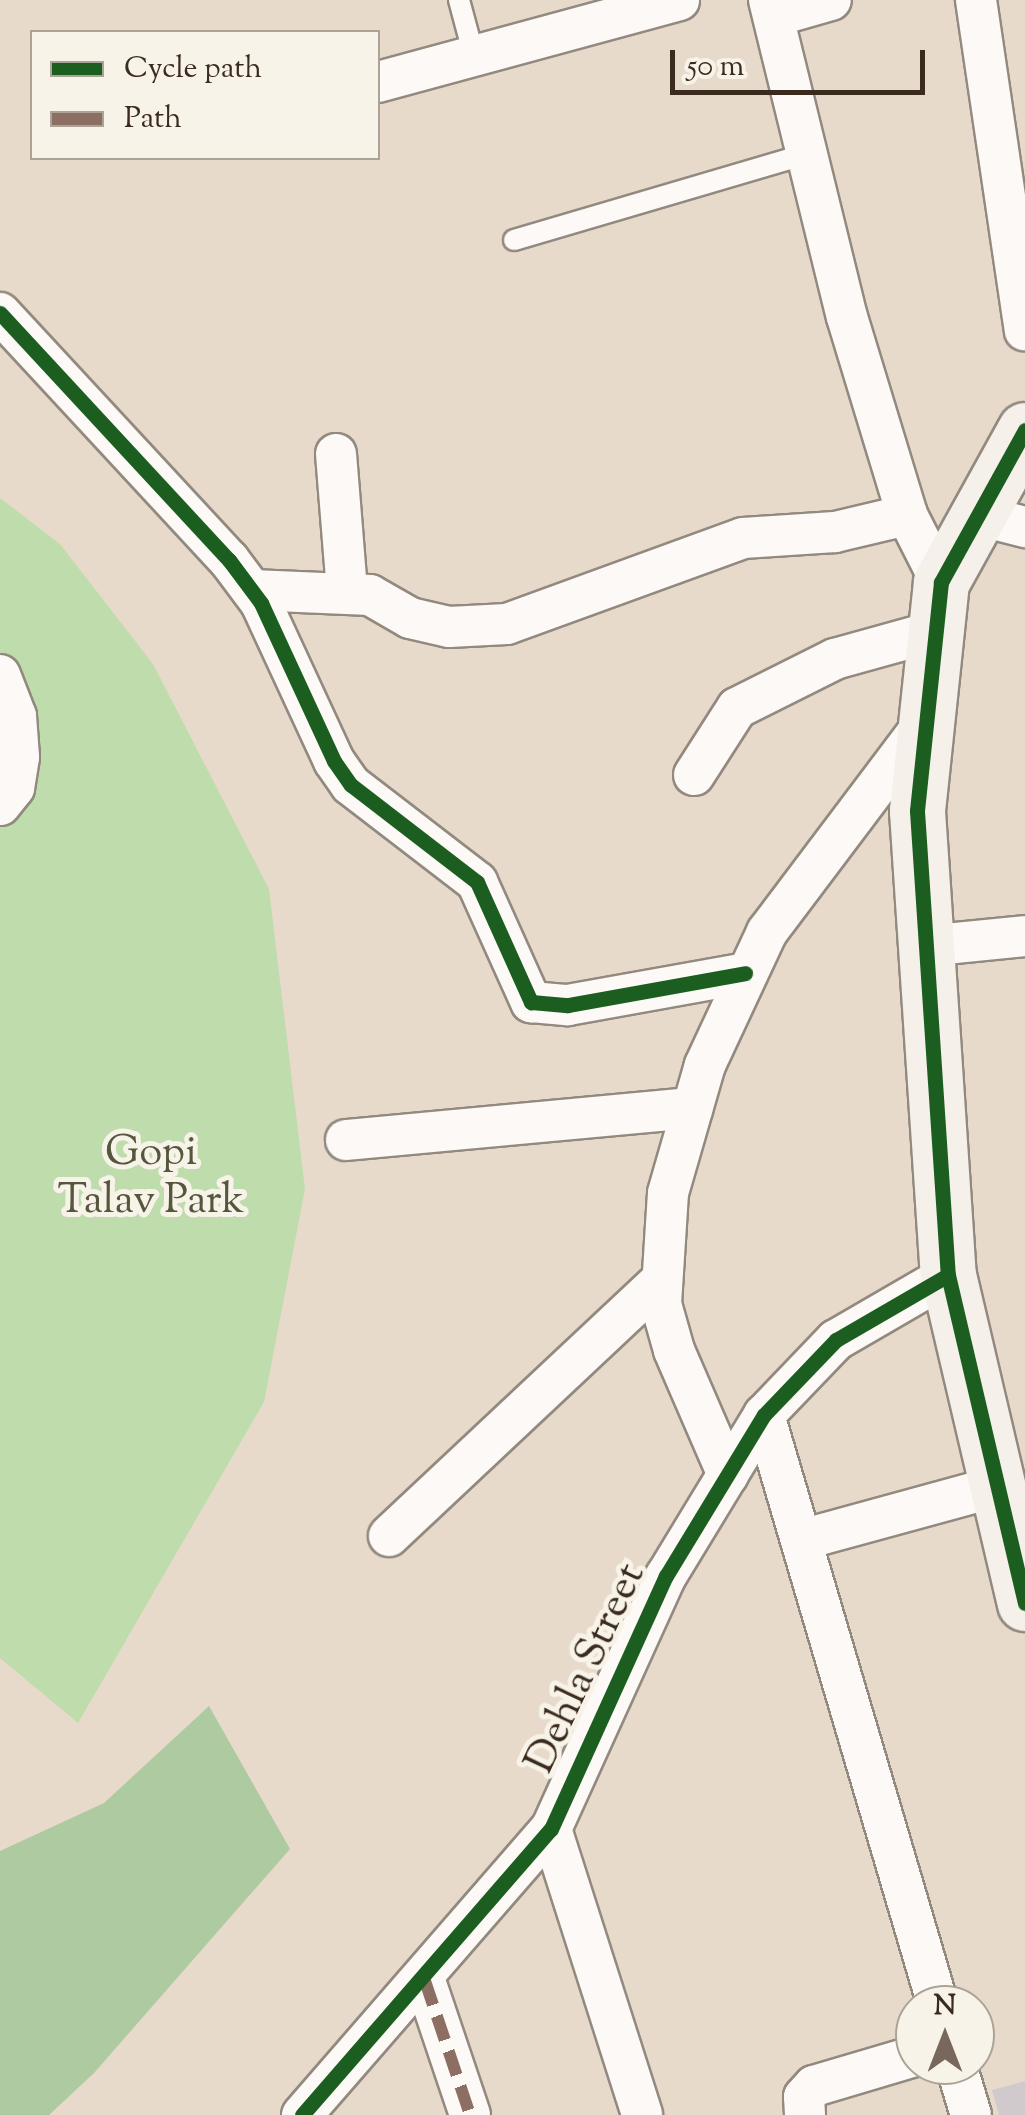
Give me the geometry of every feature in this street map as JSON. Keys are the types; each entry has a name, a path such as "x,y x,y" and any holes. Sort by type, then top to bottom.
{"street":[{"path":"380,81 679,0"},
{"path":"831,0 772,8 907,515 939,607 917,811 948,1274 1005,1465 1024,1593"},
{"path":"976,0 1025,330"},
{"path":"0,314 121,438 252,590 334,760 352,786 477,882 531,1002 568,1005 745,973"},
{"path":"694,775 737,708 939,607 1002,521 1025,430"},
{"path":"336,454 347,591"},
{"path":"252,590 347,591 448,627 507,624 743,538 834,532 907,515"},
{"path":"0,675 16,716 19,756 14,788 0,805"},
{"path":"728,1475 674,1350 661,1281 668,1193 693,1108 745,973 809,872 926,721"},
{"path":"925,946 1025,936"},
{"path":"346,1140 693,1108"},
{"name":"Dehla Street","path":"302,2115 425,1980 550,1830 666,1576 764,1415 836,1340 948,1274"},
{"path":"388,1536 661,1281"},
{"path":"764,1415 932,1985"},
{"path":"801,1540 1005,1465"},
{"path":"550,1830 642,2115"},
{"path":"425,1980 470,2115"},
{"path":"805,2115 804,2096 814,2086 895,2062"},
{"path":"962,2085 971,2115"}],"lane":[{"path":"459,0 469,38"},
{"path":"514,240 808,154"}],"green space":[{"name":"Gopi Talav Park","path":"0,498 60,544 153,664 269,889 305,1189 264,1402 78,1723 0,1658"},
{"path":"209,1706 290,1849 94,2073 49,2115 0,2115 0,1851 104,1803"}],"building":[{"path":"1025,2081 1025,2115 999,2115 992,2090"}],"marked path":[{"path":"425,1981 470,2115"}],"cycle path":[{"path":"0,313 229,560 261,603 334,761 351,785 477,882 531,1002 568,1005 745,973"},
{"path":"1025,430 941,582 917,811 948,1275 1025,1603"},
{"path":"302,2115 551,1829 666,1576 764,1415 836,1340 948,1275"}]}
